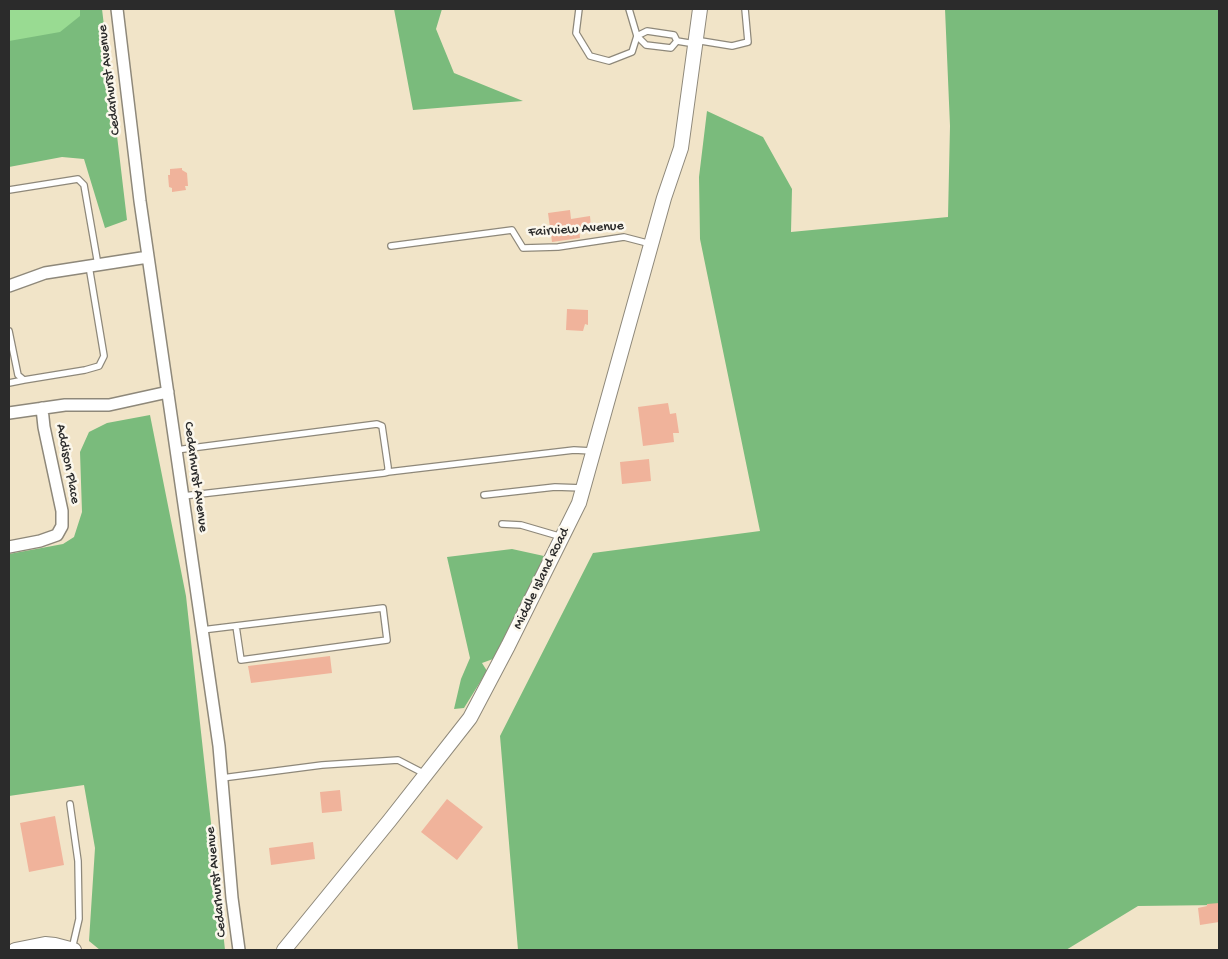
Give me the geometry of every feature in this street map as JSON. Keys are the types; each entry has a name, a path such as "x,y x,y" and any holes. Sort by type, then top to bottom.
{"street":[{"name":"Cedarhurst Avenue","path":"117,9 148,257 219,746 232,898 239,950"},
{"name":"Middle Island Road","path":"284,950 470,718 579,503 651,244 681,148 700,9"},
{"path":"9,286 45,273 148,257"},
{"name":"Addison Place","path":"9,414 65,405 108,405 168,392"},
{"name":"Addison Place","path":"9,547 40,541 57,535 62,526 62,511 44,427 42,408"},
{"path":"15,950 45,944 73,950"}],"lane":[{"path":"579,9 576,33 590,56 609,62 632,52 637,36 648,31 674,35 677,41"},
{"path":"629,9 637,36 646,45 671,48 677,41"},
{"path":"677,41 732,46 748,42 745,9"},
{"path":"9,190 78,178 84,185 104,356 99,366 76,372 9,383"},
{"name":"Fairview Avenue","path":"392,246 512,230 523,248 558,247 624,237 651,244"},
{"path":"9,331 18,375 24,380"},
{"path":"176,450 376,424 382,426 388,472"},
{"path":"183,496 565,451 594,451"},
{"path":"484,495 555,487 583,488"},
{"path":"502,524 521,525 562,537"},
{"path":"202,630 382,608 387,640 241,660 236,626"},
{"path":"222,778 322,765 398,760 426,774"},
{"path":"70,804 78,860 79,920 73,950"}],"green space":[{"path":"9,9 98,9 101,34 9,51"},
{"path":"80,9 102,9 127,220 105,228 84,159 62,157 9,167 9,41 60,32 80,16"},
{"path":"394,9 442,9 436,29 454,73 523,101 413,110"},
{"path":"945,9 1219,9 1219,905 1138,906 1066,950 518,950 500,736 593,553 760,531 700,239 699,177 707,111 763,137 792,189 791,232 948,217 950,126"},
{"path":"150,415 186,596 225,950 100,950 89,941 95,848 84,785 9,796 9,554 63,544 74,537 82,512 80,452 89,432 107,423"},
{"path":"512,549 544,556 521,609 493,659 482,663 487,671 464,708 454,709 461,679 470,658 447,557"}],"building":[{"path":"182,168 187,173 188,186 185,186 186,190 172,192 172,188 169,187 168,175 170,175 170,169"},
{"path":"570,210 571,219 590,216 591,227 579,229 580,238 552,242 548,213"},
{"path":"567,309 588,310 588,325 585,324 583,331 566,330"},
{"path":"668,403 670,414 676,413 679,433 673,433 674,442 643,446 638,407"},
{"path":"649,459 651,481 622,484 620,462"},
{"path":"330,656 332,673 251,683 248,666"},
{"path":"340,790 342,811 322,813 320,792"},
{"path":"447,799 483,827 457,860 421,832"},
{"path":"55,816 64,865 29,872 20,823"},
{"path":"313,842 315,859 271,865 269,848"},
{"path":"1219,903 1219,922 1200,925 1198,908 1207,906 1207,904"}]}
